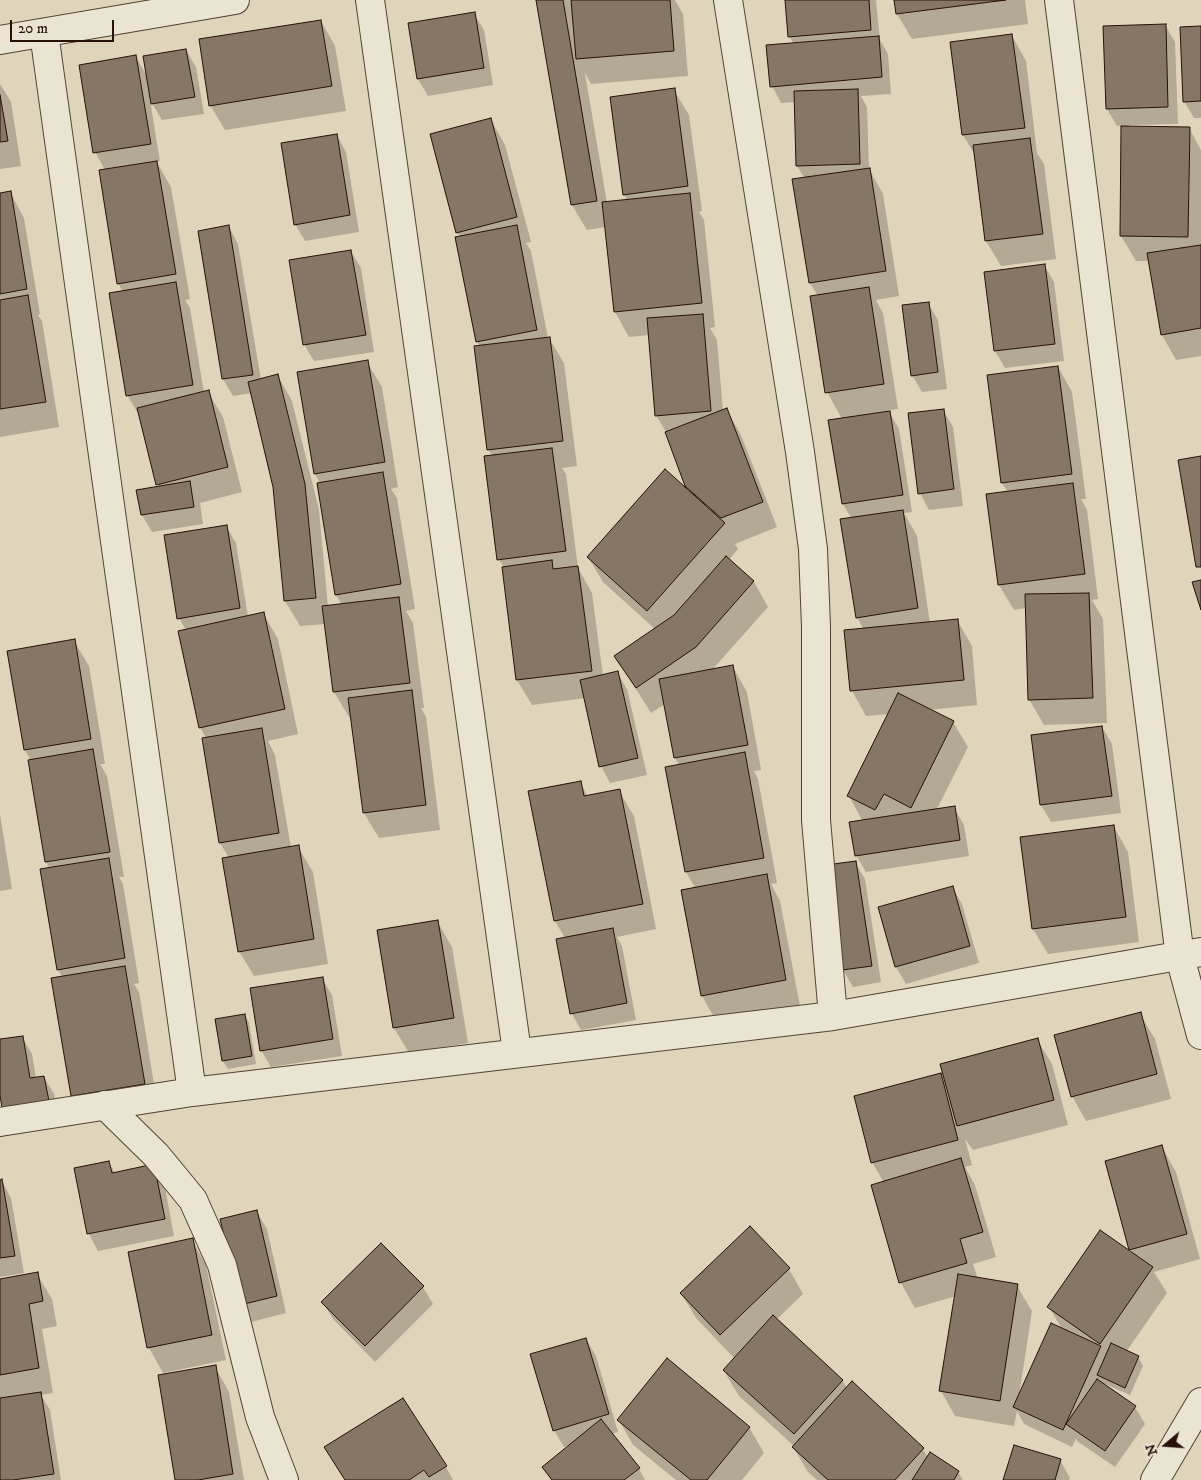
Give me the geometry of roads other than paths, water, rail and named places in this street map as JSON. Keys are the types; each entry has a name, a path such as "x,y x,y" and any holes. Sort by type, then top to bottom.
{"street":[{"path":"0,40 235,0"},
{"path":"370,0 517,1052"},
{"path":"728,0 800,452 813,549 816,628 816,820 833,1016"},
{"path":"1059,0 1201,1035"},
{"path":"44,33 192,1092"},
{"path":"0,1122 192,1092 833,1016 1190,955"},
{"path":"105,1105 156,1155 193,1200 222,1265 260,1417 284,1480"},
{"path":"1155,1480 1201,1402"}]}
